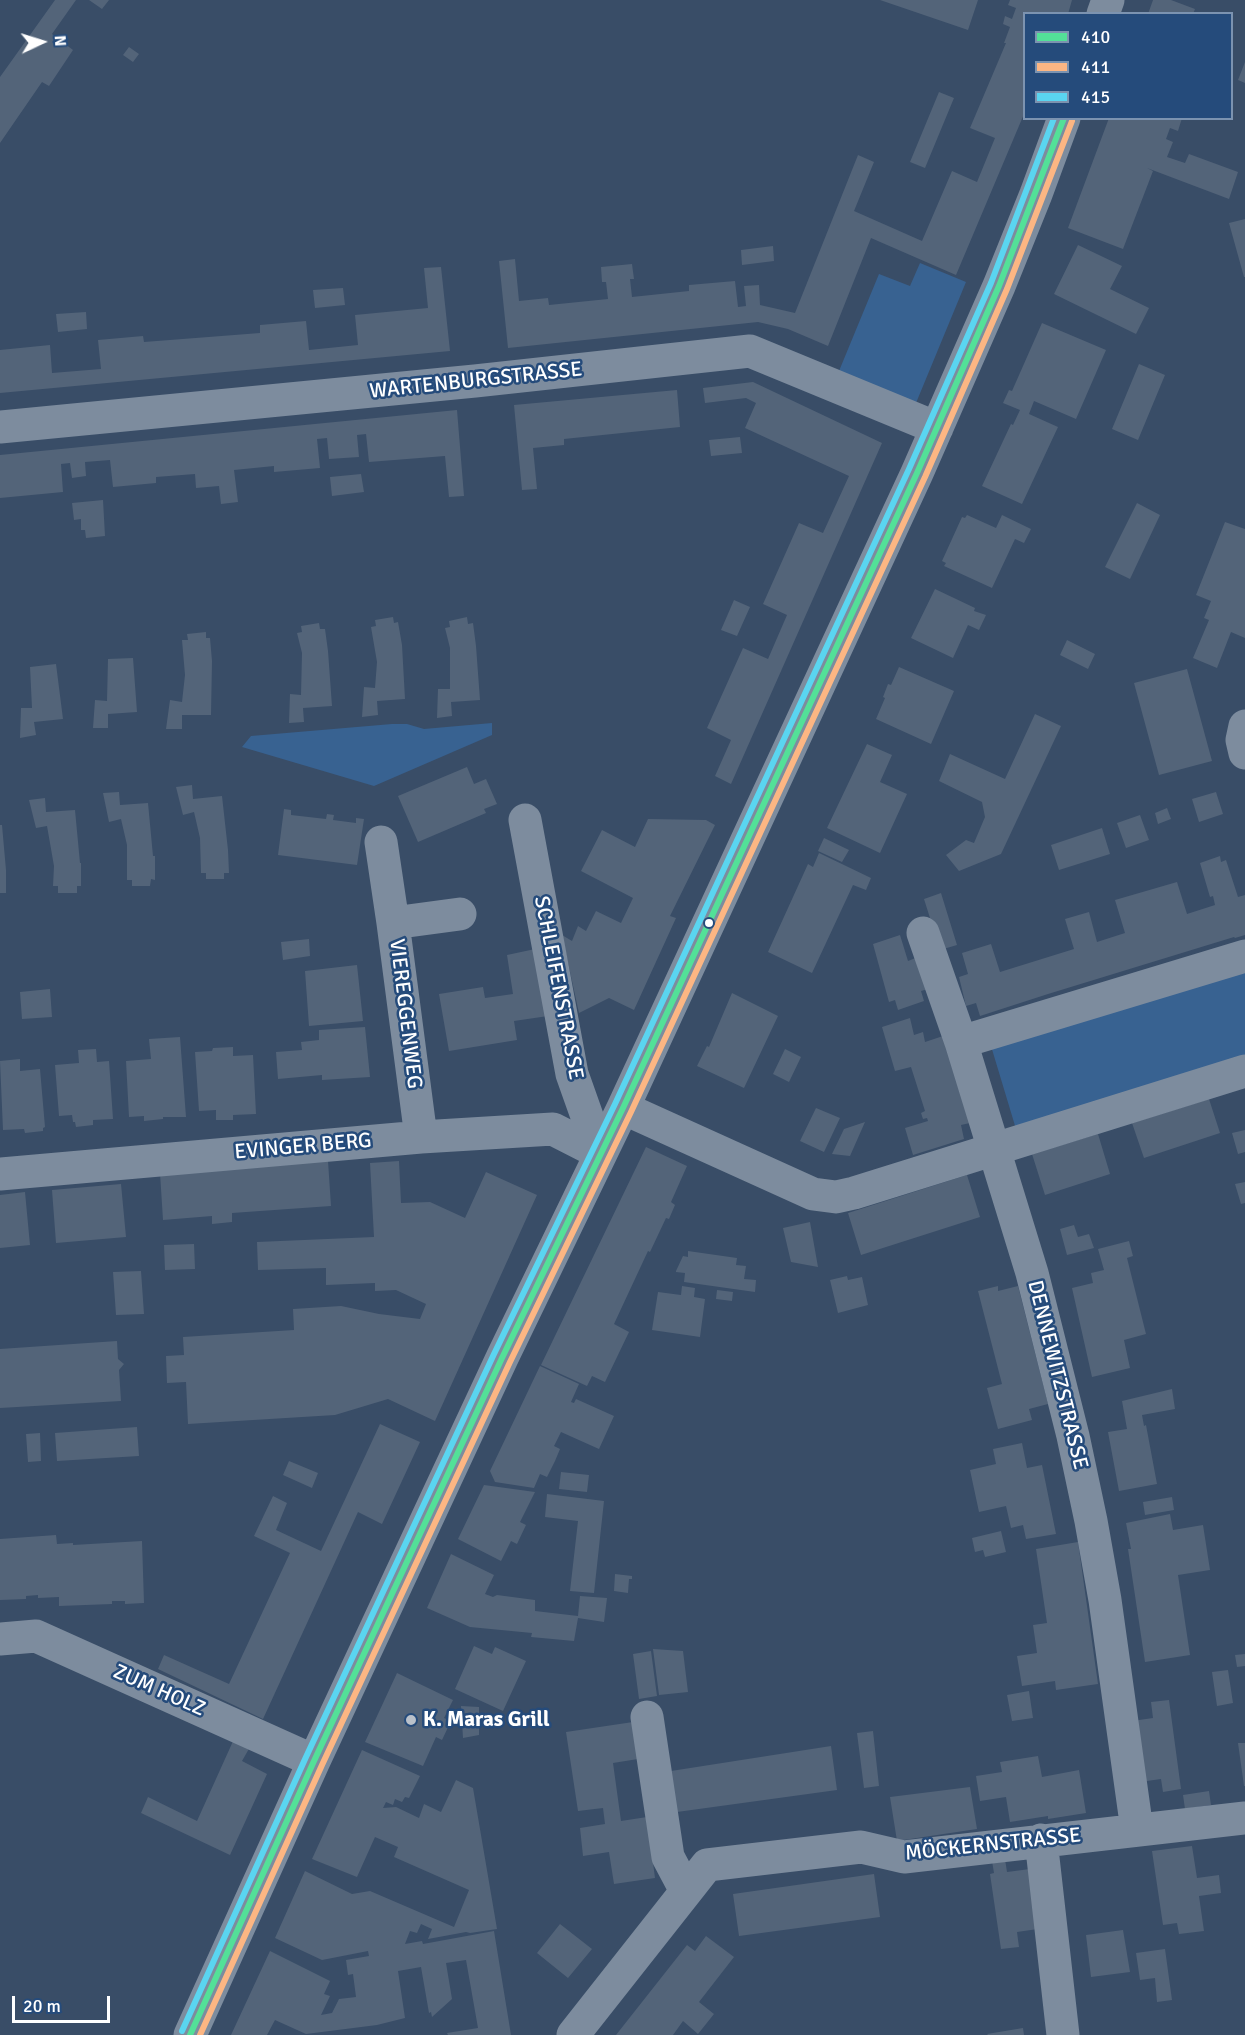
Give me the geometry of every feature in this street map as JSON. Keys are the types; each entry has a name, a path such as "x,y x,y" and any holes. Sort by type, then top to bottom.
{"street":[{"path":"190,2035 314,1761 502,1358 623,1108 937,428 1036,194 1063,120"},
{"name":"WARTENBURGSTRASSE","path":"0,427 464,383 750,351 937,428"},
{"path":"1245,726 1242,740 1245,753"},
{"name":"SCHLEIFENSTRASSE","path":"525,820 572,1074 600,1153"},
{"path":"381,842 393,923"},
{"name":"VIEREGGENWEG","path":"421,1137 393,923 460,914"},
{"name":"DENNEWITZSTRASSE","path":"923,933 961,1042 1032,1273 1073,1436 1105,1600 1137,1830"},
{"path":"961,1042 1245,956"},
{"path":"623,1108 813,1194 836,1197 1245,1071"},
{"name":"EVINGER BERG","path":"0,1174 421,1137 553,1129 600,1153"},
{"name":"ZUM HOLZ","path":"0,1639 36,1636 314,1761"},
{"path":"647,1717 668,1857 686,1891"},
{"name":"MÖCKERNSTRASSE","path":"573,2035 707,1865 861,1847 904,1857 1245,1818"},
{"path":"1041,1840 1063,2035"}],"shaded area":[{"path":"920,263 966,282 916,403 839,371 879,274 910,286"},
{"path":"492,723 492,735 374,786 242,747 251,736 392,724 407,724 424,729"},
{"path":"1245,968 1245,1058 1016,1129 991,1046"}],"building":[{"path":"55,0 76,0 52,34 73,50 49,86 42,82 0,143 0,77"},
{"path":"89,0 109,0 102,9"},
{"path":"880,0 978,0 968,30"},
{"path":"1010,0 1072,0 1069,12 1023,12 1023,116 956,275 871,238 828,346 788,329 758,322 508,348 499,261 515,259 519,301 548,298 549,305 608,299 606,282 602,282 601,267 632,264 634,279 630,279 632,297 689,291 689,285 735,281 738,307 746,306 744,286 759,285 760,305 795,313 858,155 874,162 854,211 922,241 952,171 977,182 995,138 970,128 1006,43 1004,43 1010,27 1003,24 1005,16 1012,19 1016,8 1008,5"},
{"path":"1153,0 1171,0 1195,9 1194,12 1149,12"},
{"path":"129,47 139,54 133,62 123,55"},
{"path":"1245,62 1245,83 1238,80"},
{"path":"939,92 954,98 925,168 910,162"},
{"path":"1108,120 1181,120 1178,131 1170,128 1166,139 1173,142 1167,157 1185,163 1189,154 1238,172 1229,199 1147,168 1153,171 1123,249 1068,228"},
{"path":"1245,219 1245,277 1244,277 1229,223"},
{"path":"1078,245 1122,266 1110,289 1149,308 1136,334 1054,294"},
{"path":"773,246 774,261 742,265 741,250"},
{"path":"441,267 450,351 0,393 0,350 50,345 52,373 101,369 98,340 143,336 144,342 260,333 260,325 306,321 309,350 358,345 355,315 428,308 424,268"},
{"path":"343,288 345,305 315,308 313,290"},
{"path":"86,312 87,329 58,332 56,314"},
{"path":"1042,323 1106,350 1076,419 1034,401 1029,414 1058,427 1022,504 982,486 1020,410 1003,403 1009,390 1012,391"},
{"path":"1139,364 1165,375 1138,440 1112,429"},
{"path":"753,382 882,443 731,784 715,776 731,740 707,728 743,648 768,659 787,615 763,604 799,523 823,533 849,476 745,428 756,403 746,398 705,403 703,388"},
{"path":"677,390 680,427 564,439 564,445 533,448 537,489 522,490 514,405"},
{"path":"457,410 464,496 449,497 445,456 369,462 366,434 357,435 359,457 329,459 327,438 317,439 320,468 274,472 274,466 234,470 238,502 221,504 219,486 196,488 195,474 156,477 156,483 113,487 110,460 85,462 86,476 72,478 70,463 61,464 63,492 0,498 0,455"},
{"path":"740,437 742,453 711,456 709,440"},
{"path":"361,474 364,492 332,496 330,477"},
{"path":"103,500 105,536 86,538 85,530 81,530 81,519 74,520 72,503"},
{"path":"1137,503 1160,515 1130,579 1105,567"},
{"path":"967,515 996,528 1002,515 1031,529 1024,543 1015,539 992,588 944,566 946,563 942,561 962,517 965,518"},
{"path":"1225,522 1245,529 1245,638 1231,632 1217,668 1193,658 1209,620 1204,618 1211,601 1196,595"},
{"path":"935,589 975,608 974,611 986,615 979,630 968,625 953,658 911,638"},
{"path":"734,600 750,607 737,636 721,630"},
{"path":"393,617 394,623 398,622 402,645 405,699 377,701 378,715 362,717 364,687 375,688 377,662 371,627 376,626 375,620"},
{"path":"467,617 468,624 473,623 480,700 451,702 452,716 437,718 438,689 450,689 450,648 445,628 450,627 449,621"},
{"path":"319,623 320,629 325,629 332,706 303,708 304,722 289,723 290,694 301,695 302,653 297,633 302,632 301,626"},
{"path":"206,632 206,638 210,638 212,661 211,715 182,715 182,729 166,729 170,700 182,702 185,675 182,640 188,640 187,634"},
{"path":"1067,640 1095,654 1088,669 1060,655"},
{"path":"133,658 137,712 108,714 108,728 93,728 95,700 107,701 108,659"},
{"path":"56,664 63,719 34,722 36,735 20,738 21,708 32,708 30,667"},
{"path":"899,667 954,691 931,744 876,719 888,684 891,685"},
{"path":"1187,669 1212,761 1159,775 1134,683"},
{"path":"1035,714 1061,726 1001,854 959,871 946,855 966,840 974,843 985,817 982,802 939,781 950,754 1005,779"},
{"path":"867,744 892,755 880,782 907,794 880,853 827,828"},
{"path":"467,767 474,784 486,779 497,804 484,809 486,813 418,842 398,796"},
{"path":"192,785 193,799 222,796 229,873 224,873 224,879 206,879 206,873 201,873 200,838 194,812 183,815 176,787"},
{"path":"119,792 120,805 148,803 153,856 155,856 155,880 151,879 150,886 132,886 132,880 127,880 127,845 121,819 109,822 103,793"},
{"path":"1216,792 1223,814 1199,822 1192,799"},
{"path":"45,798 46,812 75,810 81,863 81,886 77,886 77,893 58,893 58,886 53,886 54,866 47,826 36,828 29,800"},
{"path":"1167,808 1171,819 1158,824 1155,813"},
{"path":"284,809 291,810 291,815 326,819 327,814 334,815 333,820 356,823 356,818 364,819 357,865 278,855"},
{"path":"1140,815 1149,840 1126,848 1117,823"},
{"path":"648,819 706,820 715,825 670,916 676,918 634,1010 609,998 579,1013 562,935 572,941 578,926 586,931 596,911 621,923 633,898 581,871 602,830 635,847"},
{"path":"0,825 2,825 6,870 6,893 0,893"},
{"path":"1102,828 1110,854 1059,870 1051,845"},
{"path":"824,838 849,850 842,862 818,851"},
{"path":"819,853 871,878 866,890 853,885 812,973 768,952 808,864 813,867"},
{"path":"1220,856 1221,862 1226,860 1238,897 1245,895 1245,935 980,1016 976,1003 966,1006 959,977 968,974 962,953 991,944 1000,972 1074,949 1065,919 1089,912 1097,942 1125,933 1115,900 1177,882 1187,914 1215,905 1213,896 1210,897 1200,863"},
{"path":"941,893 957,945 940,950 924,899"},
{"path":"900,935 908,961 918,957 928,989 921,991 924,1001 898,1010 895,1000 889,1002 873,944"},
{"path":"309,939 310,956 283,960 281,942"},
{"path":"535,949 548,1016 514,1021 517,1040 449,1051 439,994 483,987 485,998 513,994 507,955"},
{"path":"357,965 363,1021 309,1026 305,971"},
{"path":"50,989 52,1017 22,1019 20,992"},
{"path":"732,993 778,1016 744,1088 697,1066 707,1046 709,1047"},
{"path":"910,1018 914,1035 923,1032 925,1042 943,1036 970,1123 961,1125 964,1139 913,1155 905,1128 928,1121 927,1118 923,1119 921,1113 925,1111 911,1067 895,1071 882,1027"},
{"path":"365,1027 370,1077 322,1080 322,1075 278,1079 276,1052 302,1050 301,1042 319,1040 319,1030"},
{"path":"180,1037 186,1117 163,1117 163,1119 144,1121 144,1116 129,1117 126,1061 151,1059 149,1039"},
{"path":"233,1047 233,1056 253,1055 256,1114 233,1115 233,1120 216,1120 216,1110 199,1111 195,1052"},
{"path":"96,1049 97,1062 109,1061 113,1119 93,1120 93,1125 76,1127 72,1115 59,1116 55,1065 79,1063 78,1050"},
{"path":"785,1049 801,1057 789,1082 773,1074"},
{"path":"20,1059 20,1071 40,1069 45,1127 43,1131 25,1133 24,1129 3,1130 0,1061"},
{"path":"1209,1099 1220,1133 1144,1158 1132,1123"},
{"path":"816,1108 840,1118 824,1152 800,1141"},
{"path":"865,1122 850,1156 832,1154 844,1129"},
{"path":"1245,1130 1245,1152 1238,1154 1232,1133"},
{"path":"1098,1134 1110,1174 1045,1195 1032,1154"},
{"path":"646,1147 687,1166 671,1202 675,1205 669,1219 666,1218 650,1252 648,1251 614,1324 629,1332 605,1382 592,1376 587,1386 541,1365"},
{"path":"328,1161 331,1206 232,1213 232,1222 212,1224 212,1216 163,1220 160,1173"},
{"path":"399,1161 401,1203 430,1202 465,1218 486,1172 537,1195 435,1421 388,1399 335,1415 188,1424 186,1382 167,1383 166,1356 184,1355 183,1337 294,1330 293,1309 341,1306 420,1319 426,1304 396,1290 375,1291 375,1283 326,1285 326,1268 258,1270 257,1242 374,1237 370,1163"},
{"path":"967,1175 980,1217 861,1255 848,1213"},
{"path":"1245,1182 1245,1203 1241,1204 1235,1184"},
{"path":"121,1184 126,1237 56,1243 52,1190"},
{"path":"25,1192 30,1245 0,1248 0,1195"},
{"path":"810,1222 818,1267 791,1262 783,1228"},
{"path":"1074,1225 1078,1237 1089,1234 1094,1248 1067,1255 1060,1229"},
{"path":"1129,1241 1133,1256 1127,1258 1146,1334 1124,1340 1130,1368 1092,1377 1072,1288 1093,1283 1091,1273 1104,1270 1098,1249"},
{"path":"194,1244 195,1269 165,1270 164,1245"},
{"path":"688,1251 737,1258 736,1265 746,1266 744,1279 756,1280 755,1292 684,1282 685,1273 676,1271 683,1256 688,1257"},
{"path":"141,1271 144,1314 116,1315 113,1272"},
{"path":"847,1276 848,1280 862,1277 868,1305 838,1313 830,1280"},
{"path":"682,1286 695,1288 694,1297 705,1299 700,1337 652,1330 658,1292 681,1295"},
{"path":"998,1286 998,1291 1018,1286 1048,1404 1029,1409 1032,1420 998,1429 987,1388 1002,1384 978,1291"},
{"path":"717,1290 733,1292 732,1301 716,1299"},
{"path":"117,1341 118,1359 124,1364 119,1370 121,1401 0,1408 0,1349"},
{"path":"540,1366 579,1384 571,1402 574,1403 576,1399 614,1416 599,1449 561,1432 554,1446 560,1449 555,1461 547,1477 540,1474 534,1488 495,1482 490,1471"},
{"path":"1172,1389 1175,1409 1142,1415 1157,1484 1119,1491 1108,1432 1127,1429 1122,1401"},
{"path":"380,1424 420,1442 382,1524 358,1512 263,1719 158,1669 164,1655 229,1684 290,1553 254,1536 273,1496 287,1503 276,1530 321,1551"},
{"path":"137,1427 139,1456 57,1461 55,1433"},
{"path":"40,1433 41,1461 28,1462 26,1434"},
{"path":"1022,1443 1027,1468 1042,1465 1056,1534 1026,1539 1023,1525 1011,1528 1006,1506 979,1512 970,1470 996,1464 993,1449"},
{"path":"289,1461 318,1473 312,1488 283,1475"},
{"path":"561,1472 589,1475 587,1492 559,1489"},
{"path":"484,1485 535,1492 520,1522 526,1525 517,1544 511,1541 501,1561 458,1539"},
{"path":"547,1494 604,1501 594,1593 570,1591 578,1521 545,1517"},
{"path":"1172,1497 1174,1510 1145,1515 1143,1502"},
{"path":"1170,1514 1173,1530 1203,1525 1210,1570 1178,1575 1190,1655 1145,1662 1126,1523"},
{"path":"1001,1531 1006,1552 985,1557 983,1550 975,1552 972,1538"},
{"path":"56,1535 57,1544 142,1541 144,1603 125,1604 125,1601 112,1601 112,1604 59,1606 59,1597 38,1598 38,1595 26,1596 26,1599 0,1600 0,1539"},
{"path":"1078,1542 1098,1684 1056,1690 1055,1681 1022,1686 1017,1656 1037,1653 1033,1625 1047,1623 1036,1549"},
{"path":"451,1554 494,1575 485,1594 493,1597 497,1595 535,1600 535,1611 578,1616 580,1596 607,1598 604,1622 578,1618 574,1641 531,1637 532,1633 470,1627 427,1608"},
{"path":"615,1574 632,1576 632,1579 629,1579 628,1593 614,1591"},
{"path":"474,1646 492,1654 495,1647 526,1661 503,1711 455,1689"},
{"path":"653,1649 683,1651 688,1692 659,1695"},
{"path":"651,1651 657,1696 639,1699 633,1654"},
{"path":"1245,1654 1245,1666 1237,1667 1235,1655"},
{"path":"1228,1670 1233,1703 1217,1706 1212,1672"},
{"name":"K. Maras Grill","path":"397,1673 453,1700 444,1718 451,1721 442,1740 436,1737 423,1766 365,1742"},
{"path":"1029,1691 1033,1718 1012,1721 1007,1695"},
{"path":"1169,1700 1181,1789 1163,1792 1161,1779 1140,1782 1132,1721 1153,1718 1151,1702"},
{"path":"461,1706 479,1707 479,1735 463,1738"},
{"path":"633,1722 638,1759 613,1763 621,1821 647,1817 655,1878 614,1884 609,1852 583,1856 580,1828 605,1824 603,1808 578,1811 566,1732"},
{"path":"873,1731 879,1786 864,1788 857,1733"},
{"path":"234,1739 250,1747 242,1761 267,1774 230,1855 141,1813 148,1797 197,1821"},
{"path":"1238,1743 1245,1743 1245,1786 1244,1786"},
{"path":"831,1746 837,1790 677,1812 671,1771"},
{"path":"362,1750 420,1776 409,1798 405,1797 402,1802 395,1799 393,1805 386,1802 383,1808 396,1807 419,1818 424,1804 441,1812 456,1780 473,1788 497,1929 428,1939 432,1929 421,1924 417,1933 410,1931 405,1944 422,1941 423,1944 494,1931 511,2035 448,2035 447,2033 478,2028 466,1960 446,1963 452,1999 432,2017 431,2012 429,2013 421,1967 398,1971 405,2018 377,2025 306,2034 275,2020 267,2035 231,2035 270,1951 330,1981 324,1994 330,1996 321,2015 332,2013 339,1999 356,1997 353,1974 348,1975 346,1960 369,1956 368,1951 322,1960 275,1938 305,1871 352,1894 370,1891 454,1927 469,1890 394,1857 398,1847 375,1837 357,1877 312,1859"},
{"path":"1038,1756 1042,1777 1079,1770 1086,1813 1010,1822 1006,1797 980,1801 976,1776 1002,1772 1000,1762"},
{"path":"970,1787 977,1829 897,1841 890,1797"},
{"path":"1209,1791 1211,1805 1185,1809 1183,1795"},
{"path":"1192,1846 1197,1878 1219,1875 1221,1893 1199,1896 1204,1931 1179,1934 1177,1923 1163,1925 1152,1851"},
{"path":"1005,1859 1007,1872 1030,1869 1038,1929 1017,1932 1019,1947 1001,1949 990,1874 994,1873 992,1861"},
{"path":"874,1874 880,1917 739,1936 733,1894"},
{"path":"560,1924 592,1949 568,1978 537,1953"},
{"path":"1123,1930 1130,1972 1091,1977 1086,1935"},
{"path":"706,1936 734,1957 699,2002 714,2014 698,2034 683,2021 673,2035 616,2035 687,1945 695,1951"},
{"path":"1165,1949 1172,2000 1157,2002 1155,1978 1140,1980 1136,1953"},
{"path":"1023,2028 1024,2035 987,2034"}],"transit line":[{"name":"415","path":"182,2031 306,1757 494,1354 615,1104 909,469 991,283 1053,120"},
{"name":"410","path":"190,2035 314,1761 502,1358 623,1108 917,473 999,286 1063,120"},
{"name":"411","path":"200,2035 322,1765 510,1362 631,1112 925,477 1007,289 1072,121"}],"place":[{"name":"K. Maras Grill","path":"411,1720"}]}
